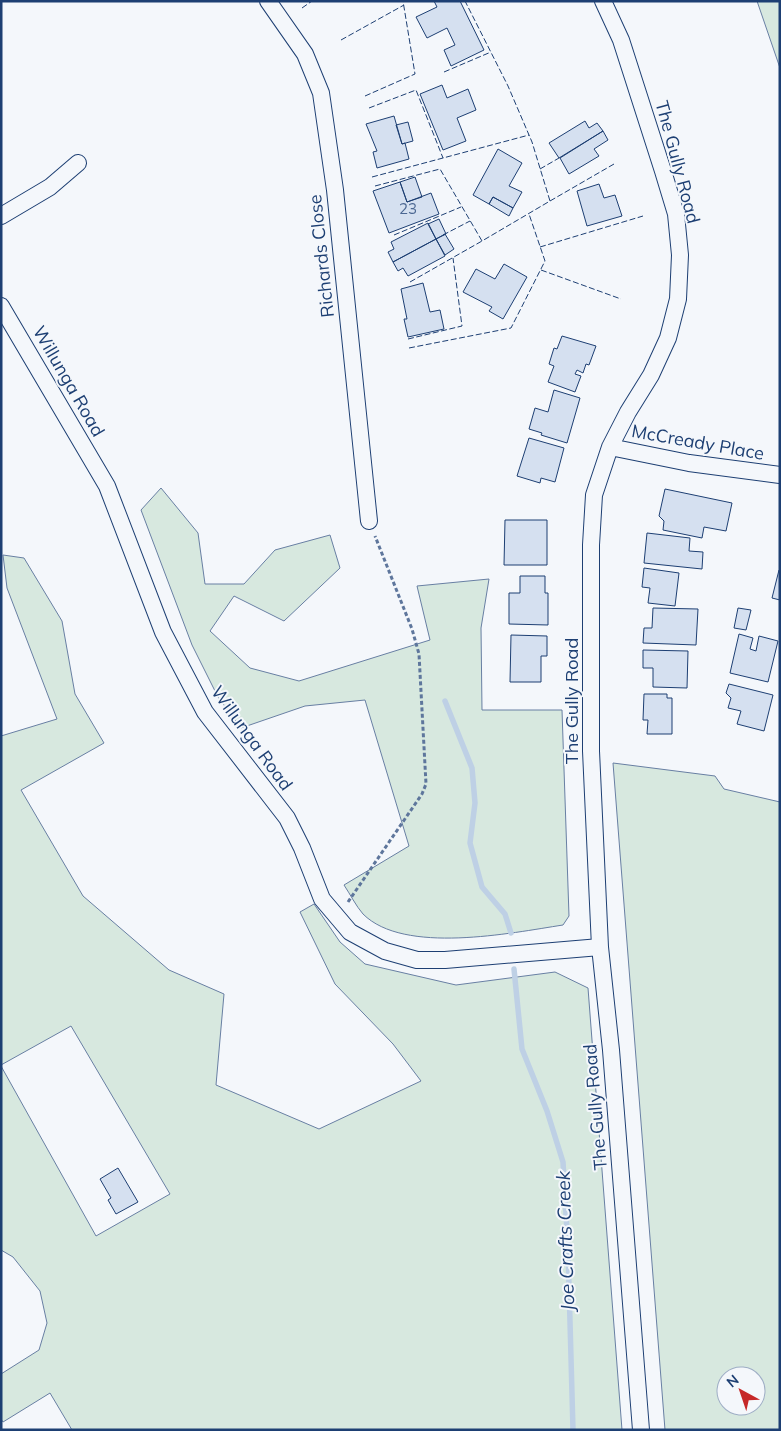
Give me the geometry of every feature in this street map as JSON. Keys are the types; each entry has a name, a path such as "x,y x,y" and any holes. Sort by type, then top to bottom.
{"street":[{"name":"Richards Close","path":"268,1 305,54 321,93 334,190 369,521"},
{"name":"The Gully Road","path":"603,1 620,40 663,170 676,214 680,255 678,299 668,338 651,375 628,412 610,447 594,495 591,545 591,751 600,947 611,1050 641,1430"},
{"path":"1,216 50,187 78,163"},
{"name":"Willunga Road","path":"1,306 107,486 163,632 205,712 287,818 302,848 322,899 350,932 384,951 417,960 444,960 600,947"},
{"name":"McCready Place","path":"610,447 689,463 780,475"}],"path":[{"path":"348,902 422,794 426,784 419,654 412,629 390,570 369,521"}],"shaded area":[{"path":"757,1 780,1 780,68"},
{"path":"161,488 198,533 205,584 244,584 275,550 330,535 340,568 284,621 234,596 210,631 250,668 299,681 430,640 417,586 489,579 481,628 482,710 562,710 569,916 563,925 488,936 431,938 404,934 381,927 363,914 344,885 409,846 365,700 305,706 241,728 218,697 192,645 141,510"},
{"path":"3,555 24,558 62,621 75,694 104,743 21,790 83,896 169,970 224,994 216,1085 319,1129 421,1081 393,1044 335,984 300,912 314,904 340,942 365,964 456,985 555,972 588,988 622,1430 72,1430 50,1393 3,1422 1,1419 1,1374 39,1350 47,1323 40,1291 13,1257 1,1250 1,1066 96,1236 170,1194 71,1026 1,1065 1,736 57,719 7,588"},
{"path":"613,763 715,776 724,789 780,802 780,1430 665,1430"}],"building":[{"path":"434,1 460,1 484,50 451,66 444,50 455,45 447,28 427,38 416,17 437,7"},
{"path":"442,85 447,98 468,89 476,110 457,118 466,141 443,150 420,94"},
{"path":"394,116 402,144 405,143 409,159 377,168 373,152 377,151 366,124"},
{"path":"585,121 589,128 597,123 603,131 559,158 549,143"},
{"path":"408,122 413,141 402,144 396,125"},
{"path":"603,131 608,140 594,149 599,156 569,174 560,158"},
{"path":"498,149 522,163 509,186 522,192 513,208 493,197 489,204 473,195"},
{"path":"415,177 422,197 407,202 400,182"},
{"path":"400,182 407,202 431,193 439,214 389,233 373,191"},
{"path":"599,184 604,198 615,195 622,216 587,226 577,191"},
{"path":"493,197 513,208 509,216 489,204"},
{"path":"439,219 446,234 436,239 428,224"},
{"path":"428,223 436,239 393,262 388,252 394,249 391,242"},
{"path":"445,234 454,249 445,255 436,239"},
{"path":"436,239 445,256 408,276 403,268 398,271 393,262"},
{"path":"504,264 527,277 503,319 489,311 492,307 463,292 476,269 495,279"},
{"path":"423,283 430,312 440,310 444,329 408,337 404,319 407,319 401,289"},
{"path":"562,336 596,346 589,365 586,364 583,373 577,370 575,374 581,376 575,392 548,382 554,366 549,364 554,348 557,349"},
{"path":"554,390 580,398 567,443 529,429 535,408 548,412"},
{"path":"529,438 564,448 555,482 541,478 540,483 517,476"},
{"path":"665,489 732,503 726,531 704,527 702,538 663,530 664,521 659,516"},
{"path":"505,520 547,520 547,565 504,565"},
{"path":"647,533 690,538 689,551 703,552 702,569 644,563"},
{"path":"644,568 679,573 675,606 648,603 650,588 642,587"},
{"path":"780,570 780,600 772,598"},
{"path":"520,576 545,576 545,593 548,593 548,625 509,624 509,593 520,593"},
{"path":"653,608 698,609 696,645 643,643 644,628 652,628"},
{"path":"738,608 751,610 746,630 734,628"},
{"path":"739,634 753,638 750,649 756,651 759,636 778,641 768,682 730,673"},
{"path":"511,635 547,636 547,656 541,656 541,682 510,682"},
{"path":"643,650 688,651 687,688 653,687 653,668 643,668"},
{"path":"729,684 773,695 764,731 737,724 741,711 728,708 731,698 726,693"},
{"path":"644,694 667,694 667,698 672,698 672,734 647,734 648,720 643,720"},
{"path":"118,1168 138,1202 116,1214 108,1200 111,1198 100,1179"}],"waterway":[{"name":"Joe Crafts Creek","path":"445,701 472,768 475,803 470,843 482,887 505,914 511,933"},
{"name":"Joe Crafts Creek","path":"514,969 522,1049 547,1111 563,1162 568,1249 573,1430"}],"fence":[{"path":"302,8 312,1"},
{"path":"365,96 415,74 403,1"},
{"path":"375,186 440,169 482,241 550,201 532,142 508,86 465,1"},
{"path":"341,40 404,5"},
{"path":"444,72 491,52"},
{"path":"369,108 416,90 443,158"},
{"path":"372,177 529,135"},
{"path":"540,169 559,158"},
{"path":"550,201 614,164"},
{"path":"394,235 461,207"},
{"path":"409,348 511,328 545,261 529,214"},
{"path":"540,247 643,216"},
{"path":"443,235 470,221"},
{"path":"410,282 482,241"},
{"path":"408,339 462,326 453,258"},
{"path":"541,270 621,299"}]}
